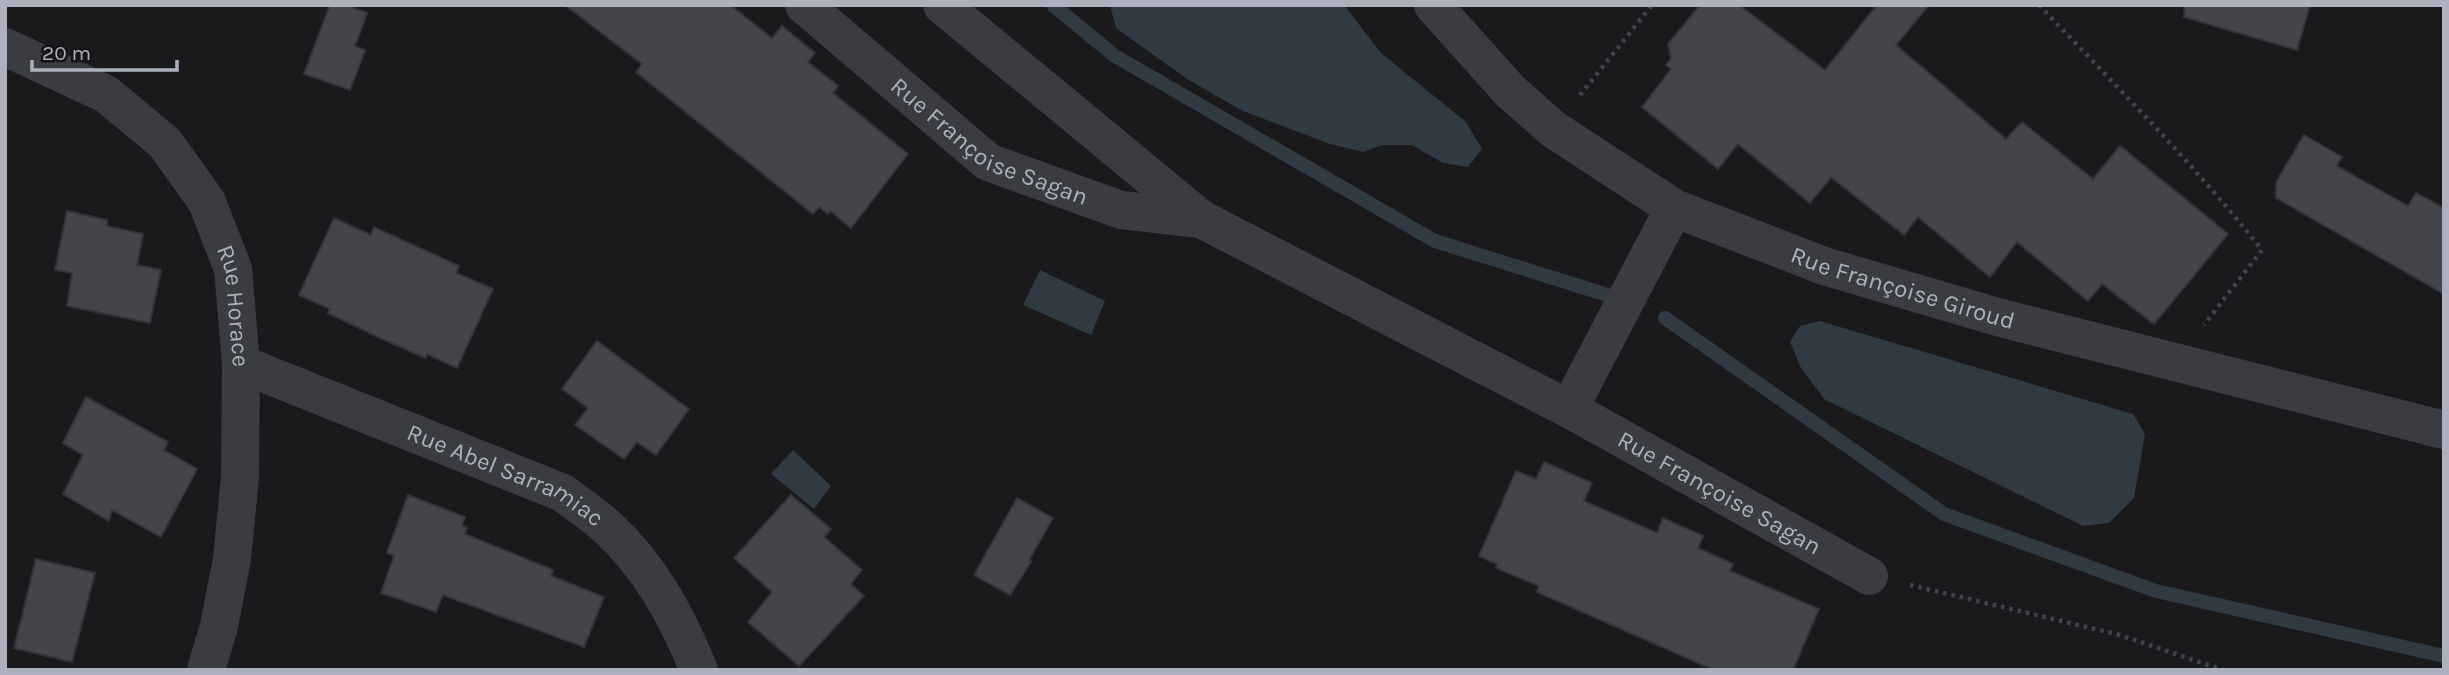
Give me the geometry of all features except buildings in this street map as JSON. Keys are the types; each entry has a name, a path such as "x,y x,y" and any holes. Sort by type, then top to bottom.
{"street":[{"name":"Rue Françoise Sagan","path":"804,5 988,162 1121,210 1202,219"},
{"name":"Rue Françoise Sagan","path":"942,5 1202,219 1569,410 1869,576"},
{"name":"Rue Françoise Giroud","path":"1433,5 1510,91 1553,129 1674,208 1824,266 2001,318 2444,430"},
{"name":"Rue Horace","path":"5,47 106,94 165,144 207,202 233,270 241,364 240,477 232,559 219,626 206,670"},
{"path":"1569,410 1674,208"},
{"name":"Rue Abel Sarramiac","path":"241,364 563,493 605,525 643,565 678,620 699,670"}],"path":[{"path":"1553,129 1652,5"},
{"path":"2039,5 2164,136 2233,213 2262,250 2175,362"},
{"path":"1869,576 2120,635 2223,670"}],"shaded area":[{"path":"1110,5 1344,5 1381,53 1466,122 1482,149 1468,167 1443,163 1412,145 1382,145 1363,152 1330,144 1243,111 1187,79 1116,28"},
{"path":"1040,270 1105,301 1091,335 1023,305"},
{"path":"1820,321 2133,414 2145,434 2134,498 2109,523 2083,526 1824,399 1801,368 1790,342 1800,326"},
{"path":"793,450 831,486 814,509 771,474"}],"waterway":[{"path":"1053,5 1115,56 1435,241 1617,298"},
{"path":"1665,318 1944,514 2156,591 2444,656"}]}
